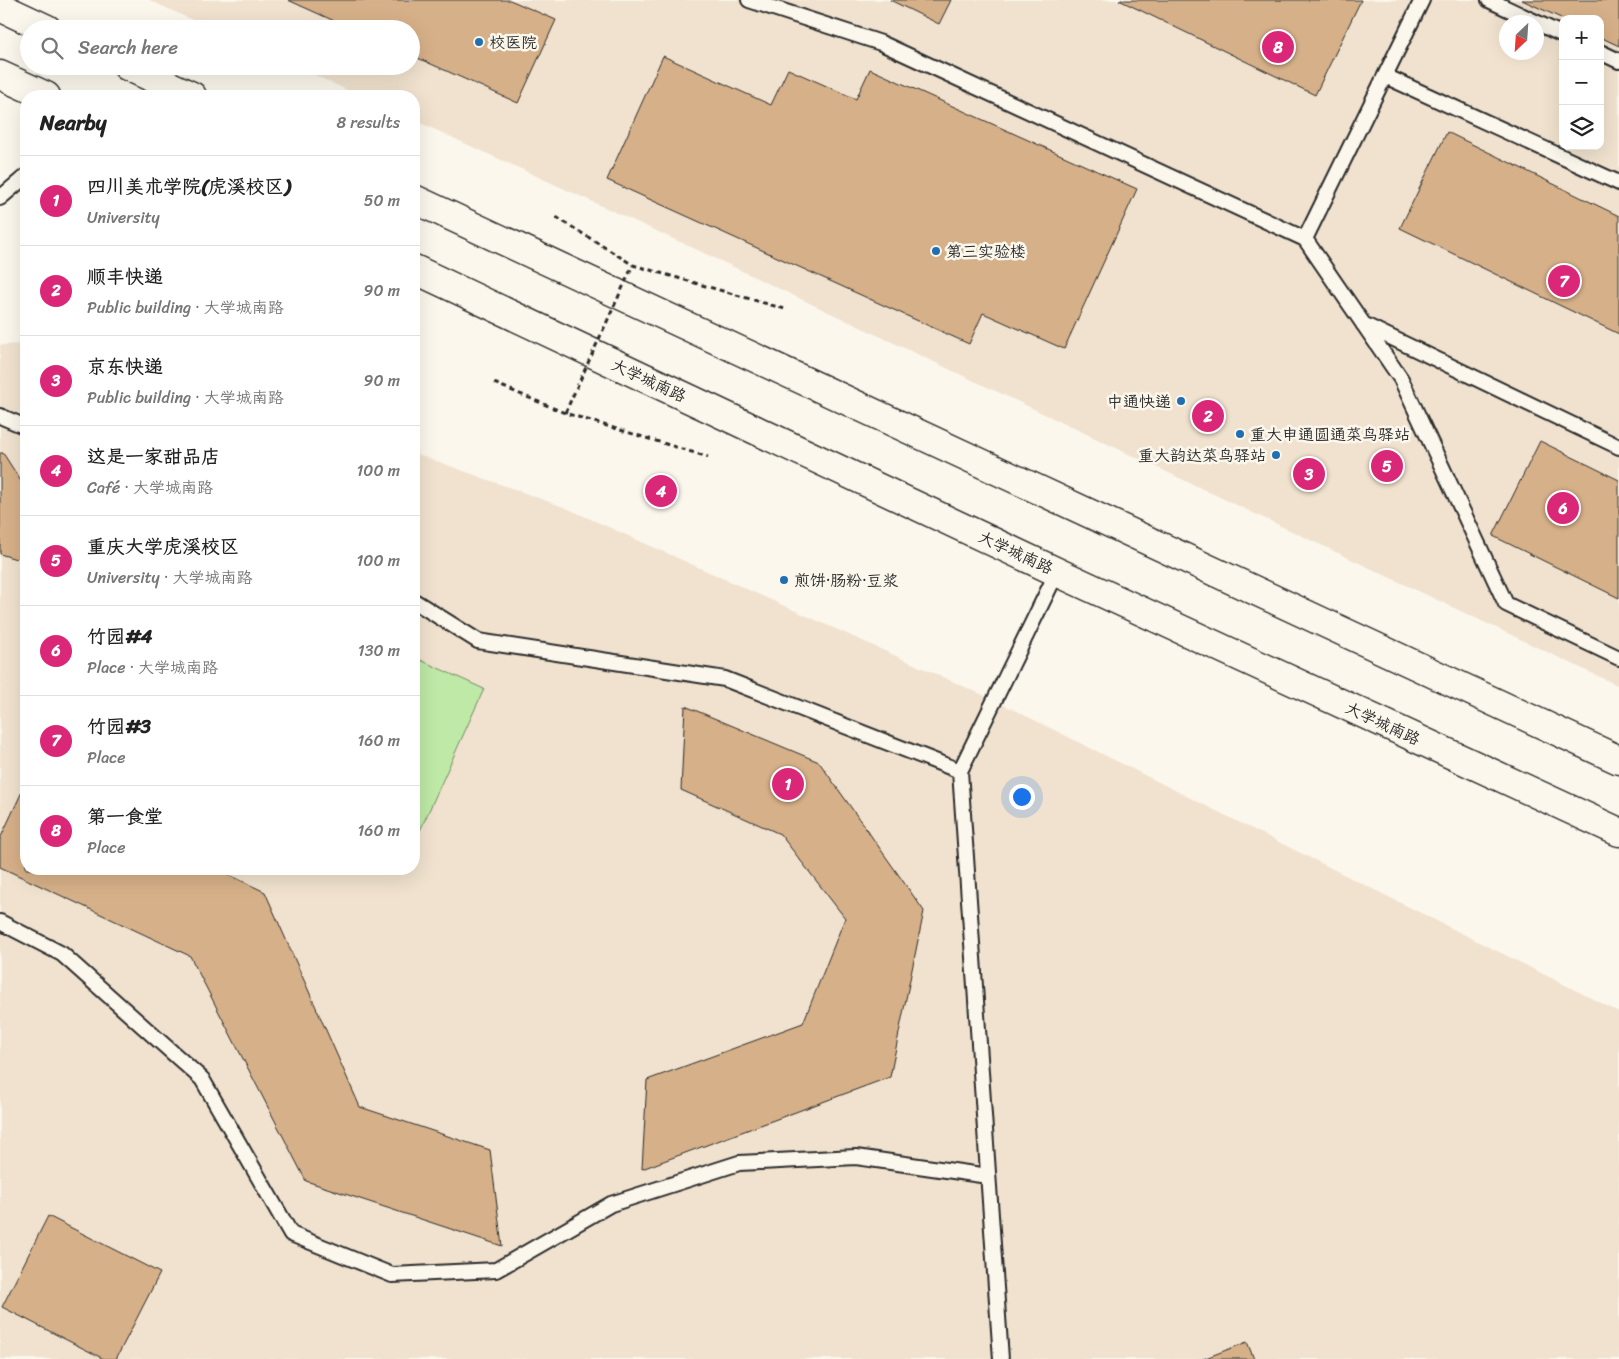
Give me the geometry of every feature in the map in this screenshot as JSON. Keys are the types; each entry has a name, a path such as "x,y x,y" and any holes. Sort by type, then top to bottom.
{"main road":[{"path":"0,7 28,20"},
{"path":"0,75 33,90"},
{"path":"146,75 179,90"},
{"path":"420,203 1619,760"},
{"name":"大学城南路","path":"420,272 1057,572 1619,832"}],"lane":[{"path":"749,0 881,43 1305,240 1401,379 1506,604 1619,658"},
{"path":"1305,240 1422,0"},
{"path":"1489,0 1559,33"},
{"path":"1604,54 1619,61"},
{"path":"1385,76 1619,183"},
{"path":"0,198 20,181"},
{"path":"1362,324 1619,447"},
{"path":"0,416 20,424"},
{"path":"1001,1359 960,771 1057,572"},
{"path":"420,605 478,640 725,679 960,771"},
{"path":"0,922 62,954 202,1079 292,1234 392,1276 496,1270 611,1204 739,1163 856,1157 988,1176"}],"path":[{"path":"556,217 633,265 785,309"},
{"path":"565,413 633,265"},
{"path":"494,383 565,413 708,456"}],"shaded area":[{"path":"149,0 1619,0 1619,686 689,246 420,123 420,90 347,90 314,75 420,75 420,20 192,20"},
{"path":"20,344 20,875 420,875 420,455 566,508 994,700 1619,1012 1619,1359 0,1359 0,345"}],"green space":[{"path":"420,660 484,689 420,831"}],"building":[{"name":"校医院","path":"288,0 510,0 556,20 518,103 420,59 420,20 332,20"},
{"path":"890,0 951,0 939,24"},
{"path":"1119,0 1361,0 1315,95"},
{"path":"1522,0 1619,0 1619,46 1604,39 1604,15 1559,15 1559,17"},
{"name":"第三实验楼","path":"663,56 771,105 788,69 856,99 870,69 1137,189 1064,349 983,313 969,344 607,180"},
{"path":"1447,132 1619,216 1619,334 1400,228"},
{"path":"1540,441 1619,480 1619,598 1493,536"},
{"path":"0,453 3,453 20,480 20,553 16,559 0,554"},
{"path":"685,706 819,762 924,911 890,1077 642,1169 647,1080 803,1023 845,918 780,834 681,790"},
{"path":"20,796 20,875 230,875 265,892 360,1107 490,1150 502,1246 306,1181 190,956 0,867 0,839"},
{"path":"48,1216 160,1273 116,1359 104,1359 2,1307"},
{"path":"1247,1342 1254,1359 1203,1359"}],"place":[{"name":"校医院","path":"479,42"},
{"name":"第一食堂","path":"1278,47"},
{"name":"第三实验楼","path":"936,251"},
{"name":"竹园#3","path":"1564,281"},
{"name":"中通快递","path":"1181,401"},
{"name":"顺丰快递","path":"1208,416"},
{"name":"重大申通圆通菜鸟驿站","path":"1240,434"},
{"name":"重大韵达菜鸟驿站","path":"1276,455"},
{"name":"重庆大学虎溪校区","path":"1387,466"},
{"name":"京东快递","path":"1309,474"},
{"name":"这是一家甜品店","path":"661,491"},
{"name":"竹园#4","path":"1563,508"},
{"name":"煎饼·肠粉·豆浆","path":"784,580"},
{"name":"四川美术学院(虎溪校区)","path":"788,784"}]}
